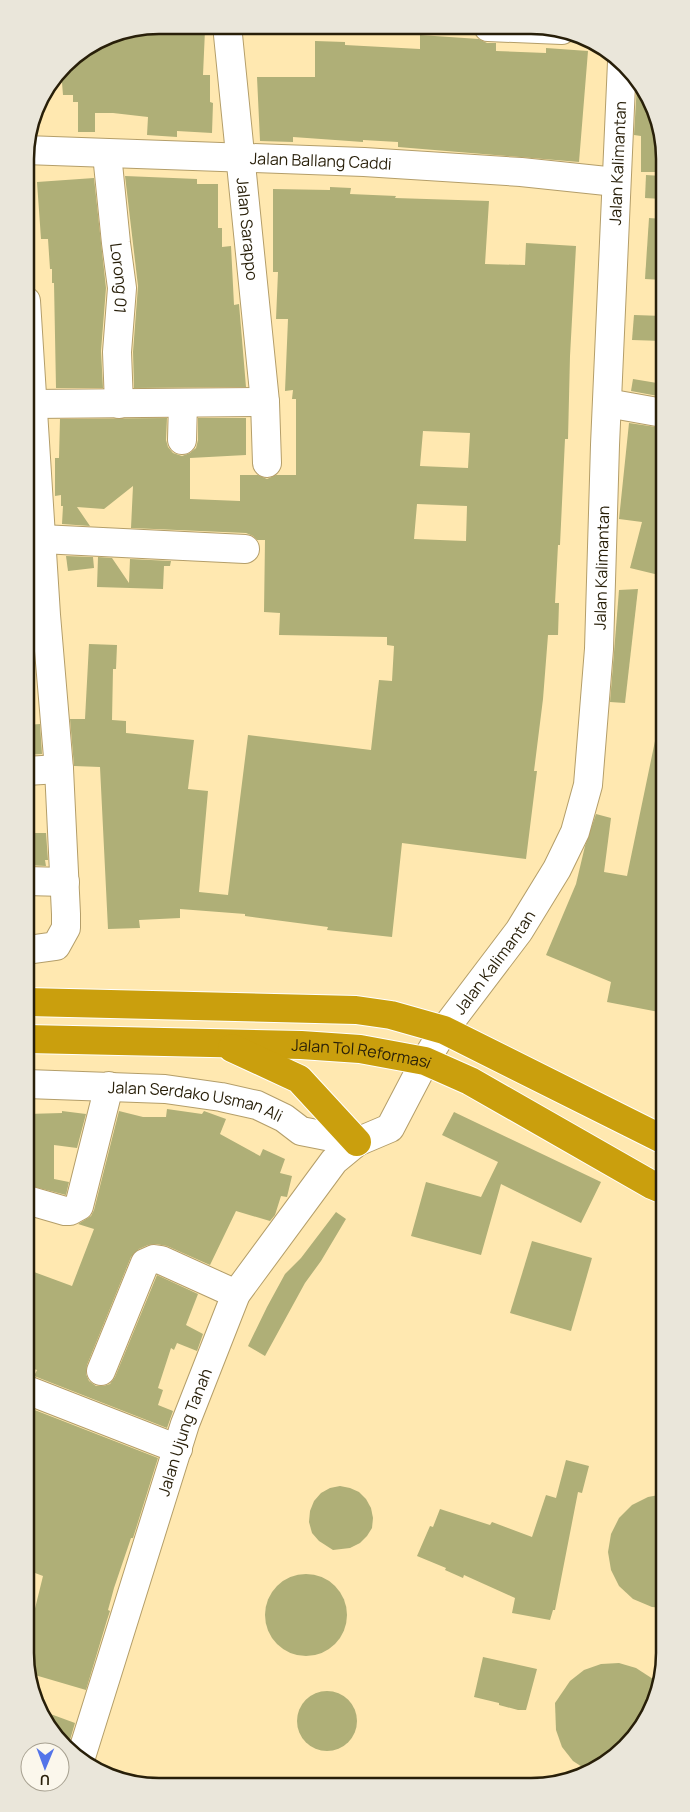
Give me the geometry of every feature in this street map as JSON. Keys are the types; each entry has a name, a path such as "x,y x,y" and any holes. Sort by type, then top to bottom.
{"highway":[{"path":"34,1002 356,1010 391,1015 444,1030 656,1136"},
{"name":"Jalan Tol Reformasi","path":"34,1040 301,1045 360,1049 425,1061 470,1081 656,1187"},
{"path":"221,1043 299,1079 356,1142"}],"street":[{"name":"Jalan Sarappo","path":"228,34 265,402 267,463"},
{"name":"Jalan Kalimantan","path":"425,1061 444,1030 519,931 557,869 575,832 588,785 599,649 607,403 622,72"},
{"name":"Jalan Ballang Caddi","path":"34,150 394,164 520,172 616,182"},
{"name":"Lorong 01","path":"107,154 122,288 117,352 119,404"},
{"path":"34,388 119,404 265,402"},
{"path":"182,440 183,403"},
{"path":"607,403 656,412"},
{"path":"34,450 41,539 38,663 58,770 66,914 66,928 56,946 34,949"},
{"path":"41,539 245,549"},
{"path":"34,771 58,770"},
{"path":"34,882 65,882"},
{"name":"Jalan Ujung Tanah","path":"82,1753 185,1424 236,1294 334,1161 356,1142 390,1128 425,1061"},
{"name":"Jalan Serdako Usman Ali","path":"34,1084 165,1089 230,1099 257,1105 284,1118 301,1131 356,1142"},
{"path":"34,1202 65,1211 70,1211 79,1206 109,1086"},
{"path":"102,1371 145,1263 154,1259 160,1260 236,1294"},
{"path":"34,1393 178,1449"}],"building":[{"path":"150,34 205,34 203,75 210,75 210,102 213,103 212,133 177,131 177,137 147,135 148,117 113,113 95,113 95,132 78,132 78,102 73,102 73,95 63,95 62,79 76,65 96,50 118,40"},
{"path":"420,35 479,39 487,43 496,43 496,51 546,53 546,48 588,51 579,162 398,147 398,142 363,140 363,142 293,137 293,142 260,141 257,77 315,77 315,41 345,42 345,45 420,49"},
{"path":"637,91 650,118 654,134 656,172 641,172 641,136 634,135"},
{"path":"646,175 656,176 656,199 645,198"},
{"path":"125,176 197,179 197,184 218,184 218,228 222,228 222,247 231,246 234,305 239,304 246,387 134,388 133,352 138,286"},
{"path":"94,178 106,288 101,351 103,388 56,388 54,283 52,283 52,269 50,269 48,239 41,239 37,182"},
{"path":"330,187 351,188 350,194 396,196 395,198 489,201 485,264 525,265 526,243 576,246 568,439 565,439 555,603 559,603 558,635 548,635 543,699 534,771 537,771 526,859 402,843 392,937 327,930 328,927 245,916 245,914 180,909 180,918 139,920 140,928 108,929 100,767 74,766 70,719 85,719 89,644 117,645 116,669 113,669 112,720 126,721 126,733 194,740 188,789 208,791 199,892 228,895 248,735 371,750 379,680 392,681 394,646 387,645 387,637 279,635 280,613 264,612 265,540 257,540 246,533 131,528 133,486 104,509 77,507 90,526 62,524 63,506 61,506 61,495 55,496 55,458 59,458 60,419 167,418 166,440 168,447 173,453 182,456 196,448 198,418 246,418 246,455 190,458 190,499 240,501 240,475 258,475 267,479 276,475 296,475 296,399 292,399 293,390 285,391 288,319 276,319 278,272 273,272 273,189 330,190","holes":["423,431 470,433 468,468 420,466","417,504 467,506 466,541 414,539"]},
{"path":"649,218 656,218 656,280 645,279"},
{"path":"634,315 656,316 656,341 632,340"},
{"path":"633,379 656,383 656,396 631,391"},
{"path":"629,423 656,427 656,574 630,568 642,522 619,519"},
{"path":"66,556 93,557 94,568 68,571"},
{"path":"98,557 112,558 129,583 130,559 171,561 170,566 164,566 163,589 97,587"},
{"path":"638,589 625,703 610,702 619,590"},
{"path":"34,724 40,724 42,754 34,754"},
{"path":"656,741 656,1011 607,1002 611,982 546,955 576,884 585,846 596,814 611,818 604,872 627,876"},
{"path":"34,833 46,833 48,860 45,860 46,866 34,865"},
{"path":"167,1109 202,1114 204,1111 226,1119 220,1134 260,1156 263,1149 285,1159 280,1173 292,1176 287,1197 281,1196 275,1215 270,1221 236,1211 210,1265 167,1246 156,1244 139,1249 131,1257 87,1365 86,1374 89,1381 96,1386 110,1384 115,1377 157,1275 198,1294 186,1325 203,1334 197,1351 177,1343 174,1350 171,1348 158,1388 163,1390 158,1405 173,1411 167,1428 34,1376 37,1370 34,1369 34,1272 72,1286 94,1229 78,1224 91,1216 94,1210 119,1111 143,1117 166,1117"},
{"path":"62,1111 86,1114 77,1148 54,1145 54,1179 69,1182 66,1195 34,1187 34,1114 62,1113"},
{"path":"454,1112 601,1182 581,1223 501,1184 481,1255 411,1236 426,1182 481,1197 498,1162 442,1135"},
{"path":"336,1212 346,1219 321,1261 305,1283 265,1356 248,1346 267,1307 285,1274 301,1258"},
{"path":"532,1241 592,1258 571,1331 510,1313"},
{"path":"34,1410 158,1458 133,1538 131,1538 114,1588 108,1610 110,1611 86,1690 36,1675 34,1613 43,1576 34,1573"},
{"path":"566,1460 589,1466 582,1493 578,1492 555,1610 553,1610 550,1620 512,1613 515,1598 464,1575 463,1578 445,1570 446,1568 417,1556 430,1526 433,1527 440,1509 490,1525 492,1522 532,1537 546,1495 556,1498"},
{"path":"340,1486 359,1492 366,1499 371,1508 372,1528 360,1543 350,1548 333,1550 319,1541 312,1533 309,1522 310,1511 314,1501 321,1493 330,1488"},
{"path":"656,1496 656,1607 633,1599 619,1586 611,1570 608,1552 611,1534 619,1518 632,1505 648,1497"},
{"path":"298,1574 314,1574 329,1581 340,1592 347,1607 344,1631 335,1644 314,1656 298,1656 283,1649 272,1638 265,1623 265,1607 272,1592 283,1581"},
{"path":"483,1657 537,1669 526,1710 518,1710 474,1697"},
{"path":"619,1663 636,1668 654,1680 650,1694 640,1716 625,1736 608,1753 582,1767 573,1761 562,1747 556,1730 555,1703 570,1681 584,1670 601,1664"},
{"path":"327,1691 343,1696 348,1700 352,1705 357,1721 352,1737 348,1742 343,1746 327,1751 311,1746 306,1742 302,1737 297,1721 302,1705 306,1700 311,1696"},
{"path":"49,1713 75,1723 70,1741 59,1730"}]}
